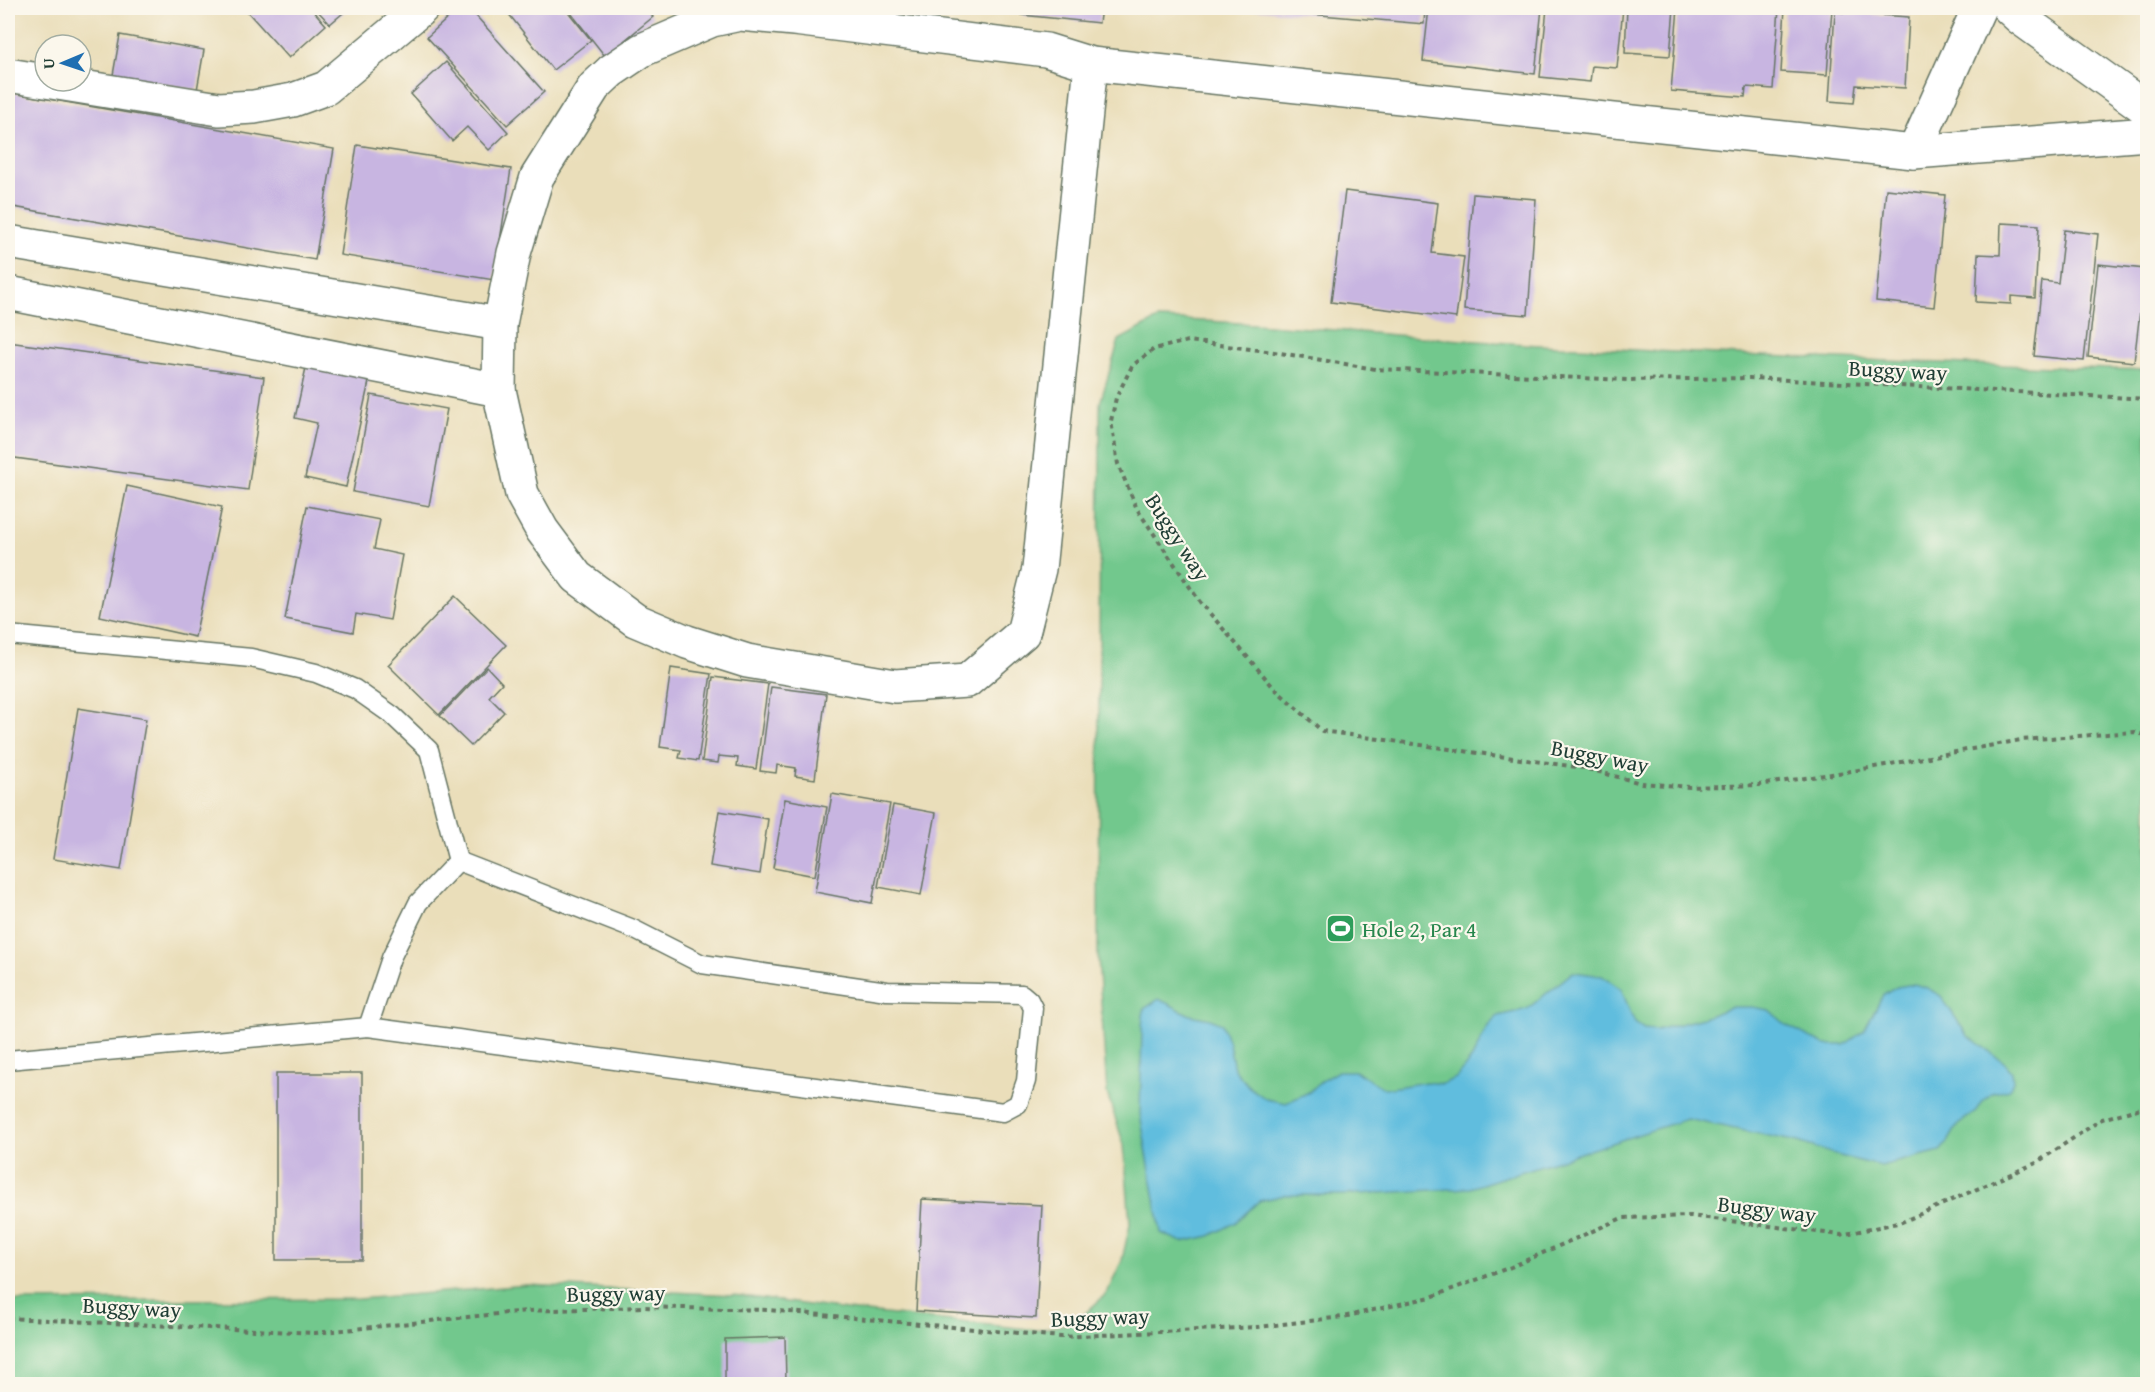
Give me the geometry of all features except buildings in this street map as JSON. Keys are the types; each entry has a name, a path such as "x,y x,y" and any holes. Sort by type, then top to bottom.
{"street":[{"path":"8,75 219,109 254,107 293,100 326,88 422,8"},
{"path":"1914,152 1979,8"},
{"path":"2009,8 2148,110"},
{"path":"1091,64 1039,569 1023,633 967,681 895,686 747,661 687,642 635,620 577,577 542,530 522,494 500,390 500,324 514,253 537,177 594,87 611,71 642,50 712,20 740,14 794,19 1046,50 1091,64 1914,152 2148,134"},
{"path":"8,243 500,324"},
{"path":"8,293 500,390"}],"lane":[{"path":"8,635 251,658 316,673 355,689 392,715 429,750 458,861"},
{"path":"8,1060 368,1027 1003,1112 1018,1104 1026,1081 1033,1008 1022,994 887,991 702,964 633,929 458,861"},
{"path":"368,1027 391,958 418,903 458,861"}],"path":[{"name":"Buggy way","path":"2148,399 1750,378 1627,380 1375,369 1188,340 1154,349 1131,366 1116,398 1111,421 1118,464 1137,509 1200,602 1275,689 1322,731 1584,768 1641,783 1690,787 1759,784 1858,770 2021,740 2135,732 2148,736"},
{"name":"Buggy way","path":"8,1318 315,1333 526,1311 641,1307 768,1310 1061,1337 1258,1327 1343,1317 1431,1297 1512,1267 1622,1218 1691,1216 1841,1235 1902,1222 2036,1163 2102,1119 2148,1106"}],"green space":[{"path":"1158,319 1644,350 2147,370 2147,1384 8,1384 8,1301 359,1299 527,1285 734,1295 847,1310 1038,1330 1076,1322 1107,1293 1122,1260 1130,1224 1124,1145 1107,1093 1098,957 1100,403 1119,340"}],"water":[{"path":"1573,972 1602,976 1621,989 1635,1023 1644,1029 1656,1030 1703,1018 1732,1007 1752,1007 1769,1010 1786,1025 1825,1045 1844,1045 1864,1031 1883,995 1897,987 1914,984 1941,996 1967,1035 2005,1063 2012,1072 2013,1082 2009,1089 1992,1093 1976,1112 1959,1123 1940,1151 1881,1166 1843,1157 1798,1142 1687,1119 1470,1188 1341,1195 1285,1195 1259,1201 1235,1223 1210,1236 1182,1242 1161,1233 1140,1114 1144,1009 1159,999 1190,1015 1222,1024 1229,1043 1234,1069 1249,1087 1266,1099 1286,1103 1309,1092 1338,1071 1355,1071 1385,1089 1426,1082 1442,1084 1456,1078 1472,1058 1488,1026 1498,1016 1527,1009"}],"place":[{"name":"Hole 2, Par 4","path":"1341,929"}]}
